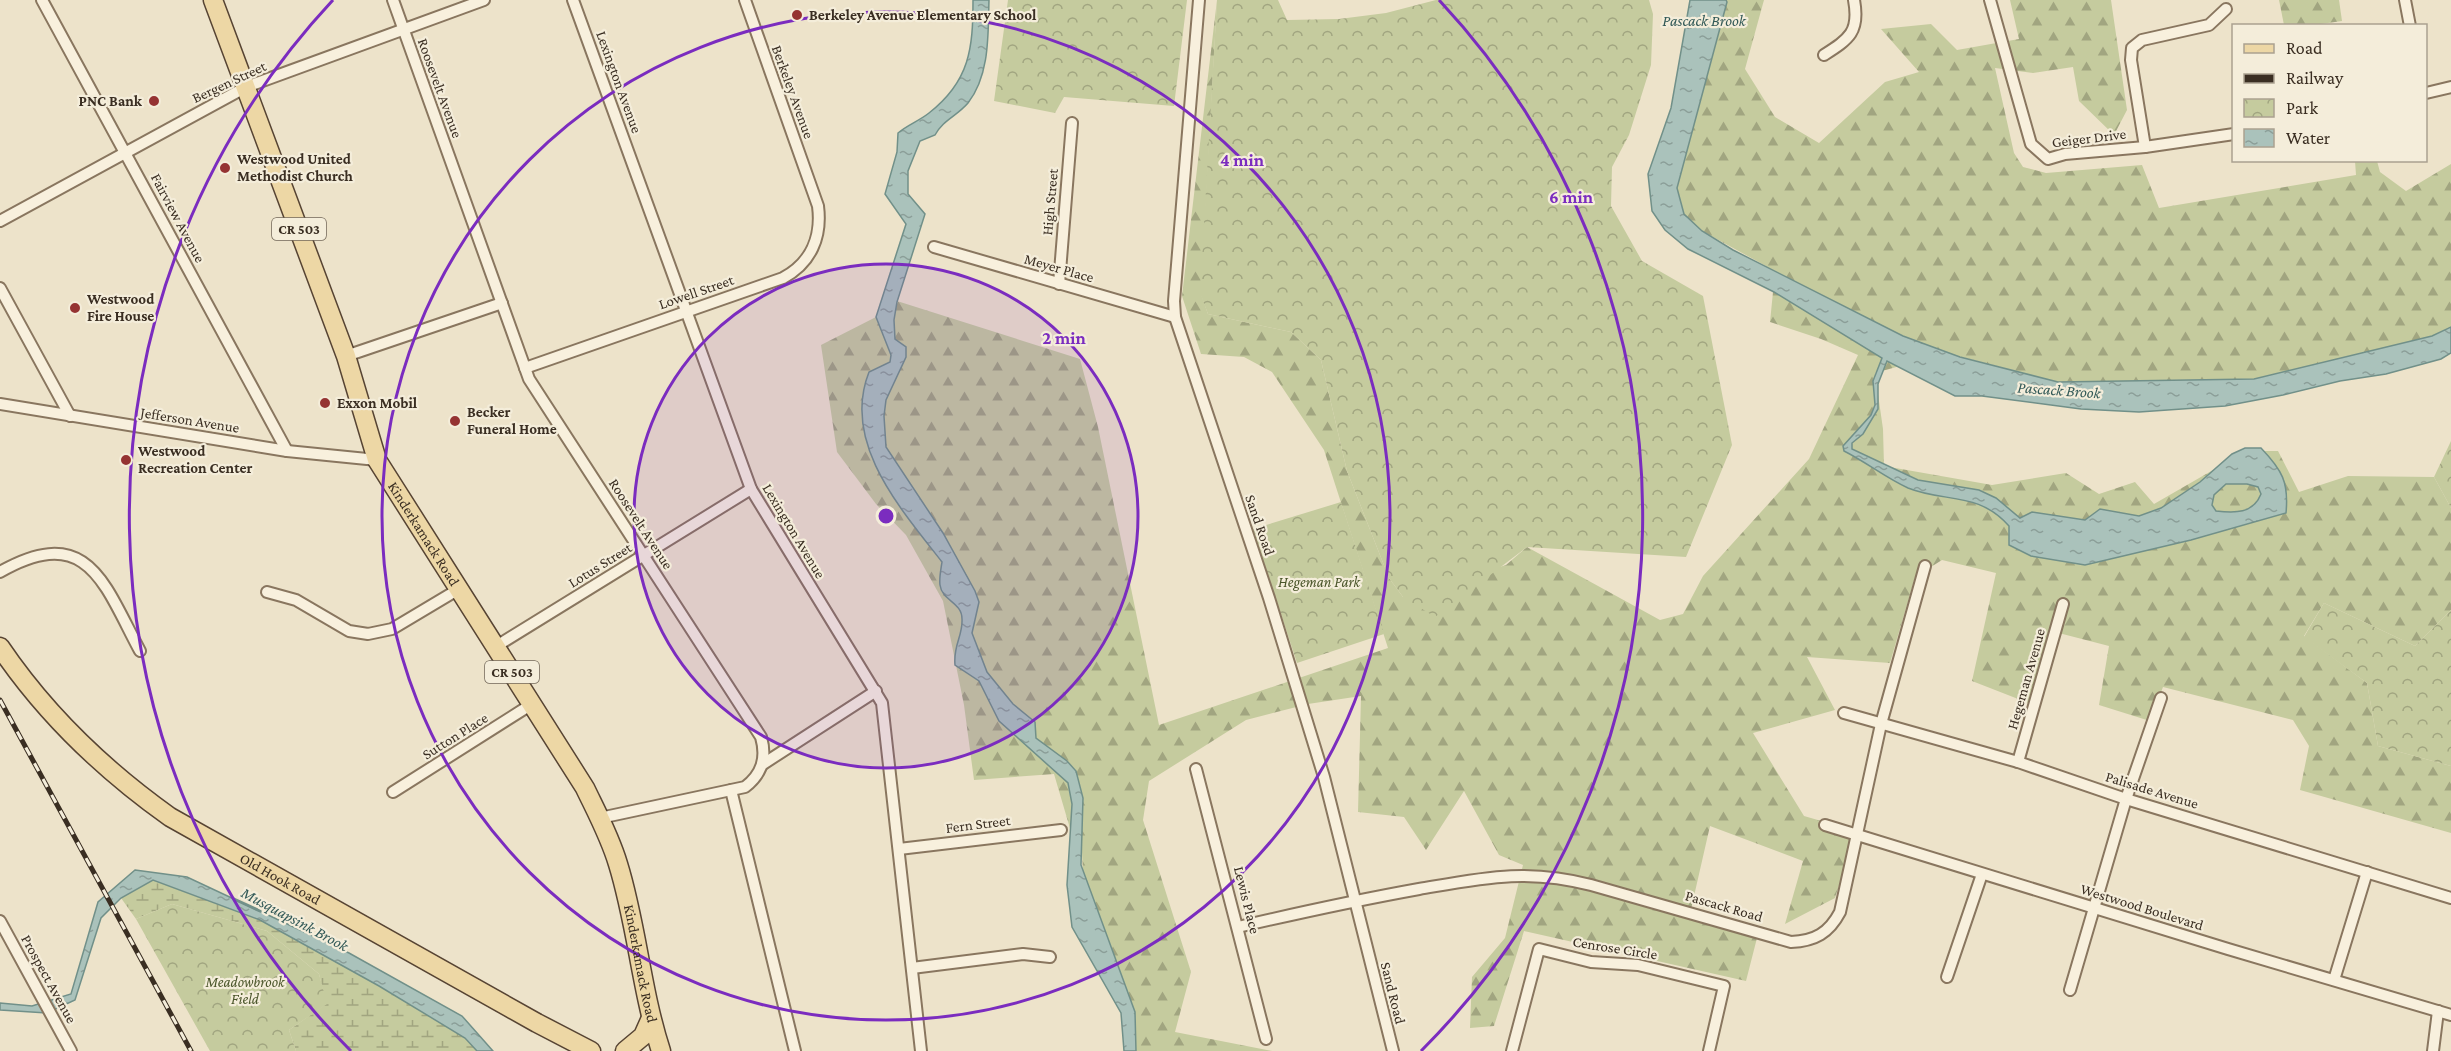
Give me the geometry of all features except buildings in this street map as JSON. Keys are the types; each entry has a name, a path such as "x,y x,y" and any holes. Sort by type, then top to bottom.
{"main road":[{"name":"Kinderkamack Road","path":"213,0 346,356 377,460 532,704 600,818 618,864 651,1018 661,1051"},
{"name":"Old Hook Road","path":"3,652 25,682 73,737 120,779 170,817 591,1051"},
{"path":"625,1051 643,1036 651,1018"}],"street":[{"name":"Fairview Avenue","path":"42,0 287,450"},
{"name":"Roosevelt Avenue","path":"393,0 529,379 761,737 764,747 763,764"},
{"name":"Bergen Street","path":"0,221 246,87 483,0"},
{"name":"Lexington Avenue","path":"573,0 751,489 876,691 885,717 921,1051"},
{"name":"Berkeley Avenue","path":"745,0 814,194"},
{"name":"Sand Road","path":"1199,0 1174,302 1175,317 1309,725 1392,1051"},
{"path":"1824,55 1851,34 1856,14 1854,0"},
{"name":"Geiger Drive","path":"1990,0 2031,144 2048,159 2065,154 2145,147 2232,134"},
{"path":"2405,0 2410,24"},
{"path":"2145,147 2131,60 2132,48 2142,40 2209,25 2226,9"},
{"path":"2427,93 2451,87"},
{"name":"High Street","path":"1059,284 1072,123"},
{"name":"Lowell Street","path":"525,368 783,278 800,267 812,251 819,233 820,220 814,194"},
{"name":"Meyer Place","path":"934,247 1175,317"},
{"path":"0,288 70,416"},
{"path":"346,356 502,303"},
{"name":"Jefferson Avenue","path":"0,404 287,450 377,460"},
{"name":"Lotus Street","path":"495,647 751,489"},
{"path":"0,572 24,558 42,553 61,553 83,561 99,575 140,651"},
{"name":"Pascack Road","path":"1238,927 1355,900 1508,874 1534,874 1591,885 1791,942 1807,941 1821,935 1832,926 1840,912 1881,724 1926,566"},
{"path":"267,592 296,600 349,631 368,634 392,629 459,589"},
{"name":"Hegeman Avenue","path":"2018,762 2063,604"},
{"path":"600,818 745,787 753,781 763,764 876,691"},
{"path":"2070,990 2126,799 2161,698"},
{"name":"Sutton Place","path":"393,792 532,704"},
{"name":"Palisade Avenue","path":"1844,713 2018,762 2126,799 2451,898"},
{"name":"Lewis Place","path":"1196,769 1266,1039"},
{"path":"731,790 795,1051"},
{"name":"Westwood Boulevard","path":"1825,825 1857,833 2095,909 2451,1015"},
{"name":"Fern Street","path":"899,849 1061,830"},
{"path":"2334,980 2367,872"},
{"path":"1947,977 1982,874"},
{"name":"Prospect Avenue","path":"0,921 71,1051"},
{"name":"Cenrose Circle","path":"1512,1051 1539,949 1591,962 1638,965 1724,986 1708,1051"},
{"path":"912,968 1023,954 1050,957"},
{"path":"2433,1051 2438,1011"}],"green space":[{"path":"1008,0 1187,0 1174,106 1064,97 1055,113 994,101"},
{"path":"1217,0 1201,294 1208,314 1291,332 1321,360 1347,471 1389,578 1403,597 1506,565 1527,547 1660,620 1683,614 1703,576 1809,459 1858,355 1821,339 1770,322 1773,292 1766,266 1702,231 1684,214 1677,188 1726,0 1764,0 1745,69 1775,117 1819,143 1885,82 1919,72 1881,29 1931,24 1957,50 2019,39 2010,0 2111,0 2127,110 2114,135 2079,101 2073,67 2033,73 1995,68 2014,153 2023,167 2046,173 2142,165 2159,208 2356,175 2355,162 2377,162 2380,172 2406,191 2451,164 2451,327 2432,336 2254,379 2058,382 1946,353 1875,373 1883,429 1884,466 1992,485 2066,473 2099,494 2135,482 2154,504 2246,451 2278,451 2299,492 2348,476 2434,477 2451,508 2451,610 2415,646 2324,603 2304,636 2367,683 2378,746 2451,766 2451,833 2300,790 2309,746 2293,720 2163,687 2150,721 2099,705 2109,646 2051,631 2031,704 1972,681 1996,573 1942,560 1915,577 1890,663 1807,657 1835,710 1753,733 1804,816 1856,831 1835,898 1785,924 1803,861 1710,826 1689,918 1757,938 1746,981 1524,931 1494,1026 1470,1028 1472,977 1505,938 1523,865 1499,855 1464,791 1426,850 1404,817 1358,812 1361,696 1308,704 1246,720 1149,781 1143,820 1191,972 1175,1032 1272,1051 1136,1051 1135,1012 1083,874 1081,831 1074,842 1054,774 974,780 964,705 943,601 906,535 876,504 837,452 821,345 876,317 897,301 1080,359 1098,427 1159,725 1388,648 1324,450 1272,372 1244,357 1201,354 1182,296"},
{"path":"1217,0 1278,0 1287,20 1339,19 1386,13 1436,0 1649,0 1653,14 1651,65 1629,135 1612,167 1611,206 1642,261 1703,296 1732,445 1686,557 1527,547 1435,617 1403,597 1389,578 1347,471 1321,360 1291,332 1208,314 1200,293"},
{"path":"2279,0 2339,0 2342,21 2321,24 2284,24"},
{"path":"2451,441 2451,508 2434,477"},
{"name":"Hegeman Park","path":"1341,502 1384,634 1297,663 1253,529"},
{"path":"2324,603 2415,646 2451,610 2451,766 2378,746 2367,683 2304,637"},
{"path":"153,880 260,920 379,986 466,1038 477,1051 296,1051 289,1030 326,1004 319,974 267,931 172,904 136,919 121,898"},
{"name":"Meadowbrook Field","path":"172,904 267,931 319,974 327,1004 289,1030 296,1051 210,1051 136,919"}],"water":[{"path":"973,0 989,0 986,54 980,80 968,103 942,125 935,135 920,141 908,171 908,194 925,214 897,302 894,320 895,339 906,347 906,357 886,400 884,416 886,447 943,533 975,591 979,602 972,633 987,672 1013,704 1035,722 1036,738 1067,761 1076,771 1083,798 1081,865 1135,1012 1136,1051 1124,1051 1121,1013 1072,927 1067,885 1072,804 1068,783 999,721 979,681 955,665 955,652 962,619 959,609 944,595 940,585 942,562 909,520 880,474 869,449 863,424 862,398 869,372 890,362 891,355 876,317 906,224 885,194 897,152 898,133 943,101 961,76 970,48"},
{"name":"Pascack Brook","path":"1690,0 1726,0 1677,188 1684,214 1702,231 1733,250 1903,336 1960,357 2058,382 2254,379 2432,336 2451,327 2451,353 2441,359 2386,374 2340,381 2225,406 2139,412 2081,409 1982,396 1955,396 1887,361 1878,384 1878,409 1863,434 1852,443 1852,449 1918,480 1979,490 1996,498 2020,518 2032,512 2085,520 2100,509 2139,516 2161,508 2200,482 2232,454 2245,448 2261,448 2279,470 2285,485 2286,513 2191,540 2085,565 2031,556 2009,545 2009,526 1985,507 1908,488 1844,451 1843,446 1871,415 1875,405 1873,381 1882,358 1774,292 1688,249 1665,230 1652,211 1648,174 1671,108","holes":["2226,484 2247,484 2258,487 2261,494 2258,501 2243,511 2216,511 2212,505 2214,495"]},
{"path":"135,870 187,877 349,953 462,1016 493,1051 477,1051 465,1038 379,986 260,920 153,880 121,898 101,918 75,1000 47,1013 0,1010 0,1003 32,1006 71,994 98,902"}],"waterway":[{"name":"Musquapsink Brook","path":"234,899 260,911"}],"railway":[{"path":"0,700 191,1051"}],"place":[{"name":"Berkeley Avenue Elementary School","path":"797,15"},
{"name":"PNC Bank","path":"154,101"},
{"name":"Westwood United Methodist Church","path":"225,168"},
{"name":"Westwood Fire House","path":"75,308"},
{"name":"Exxon Mobil","path":"325,403"},
{"name":"Becker Funeral Home","path":"455,421"},
{"name":"Westwood Recreation Center","path":"126,460"}]}
